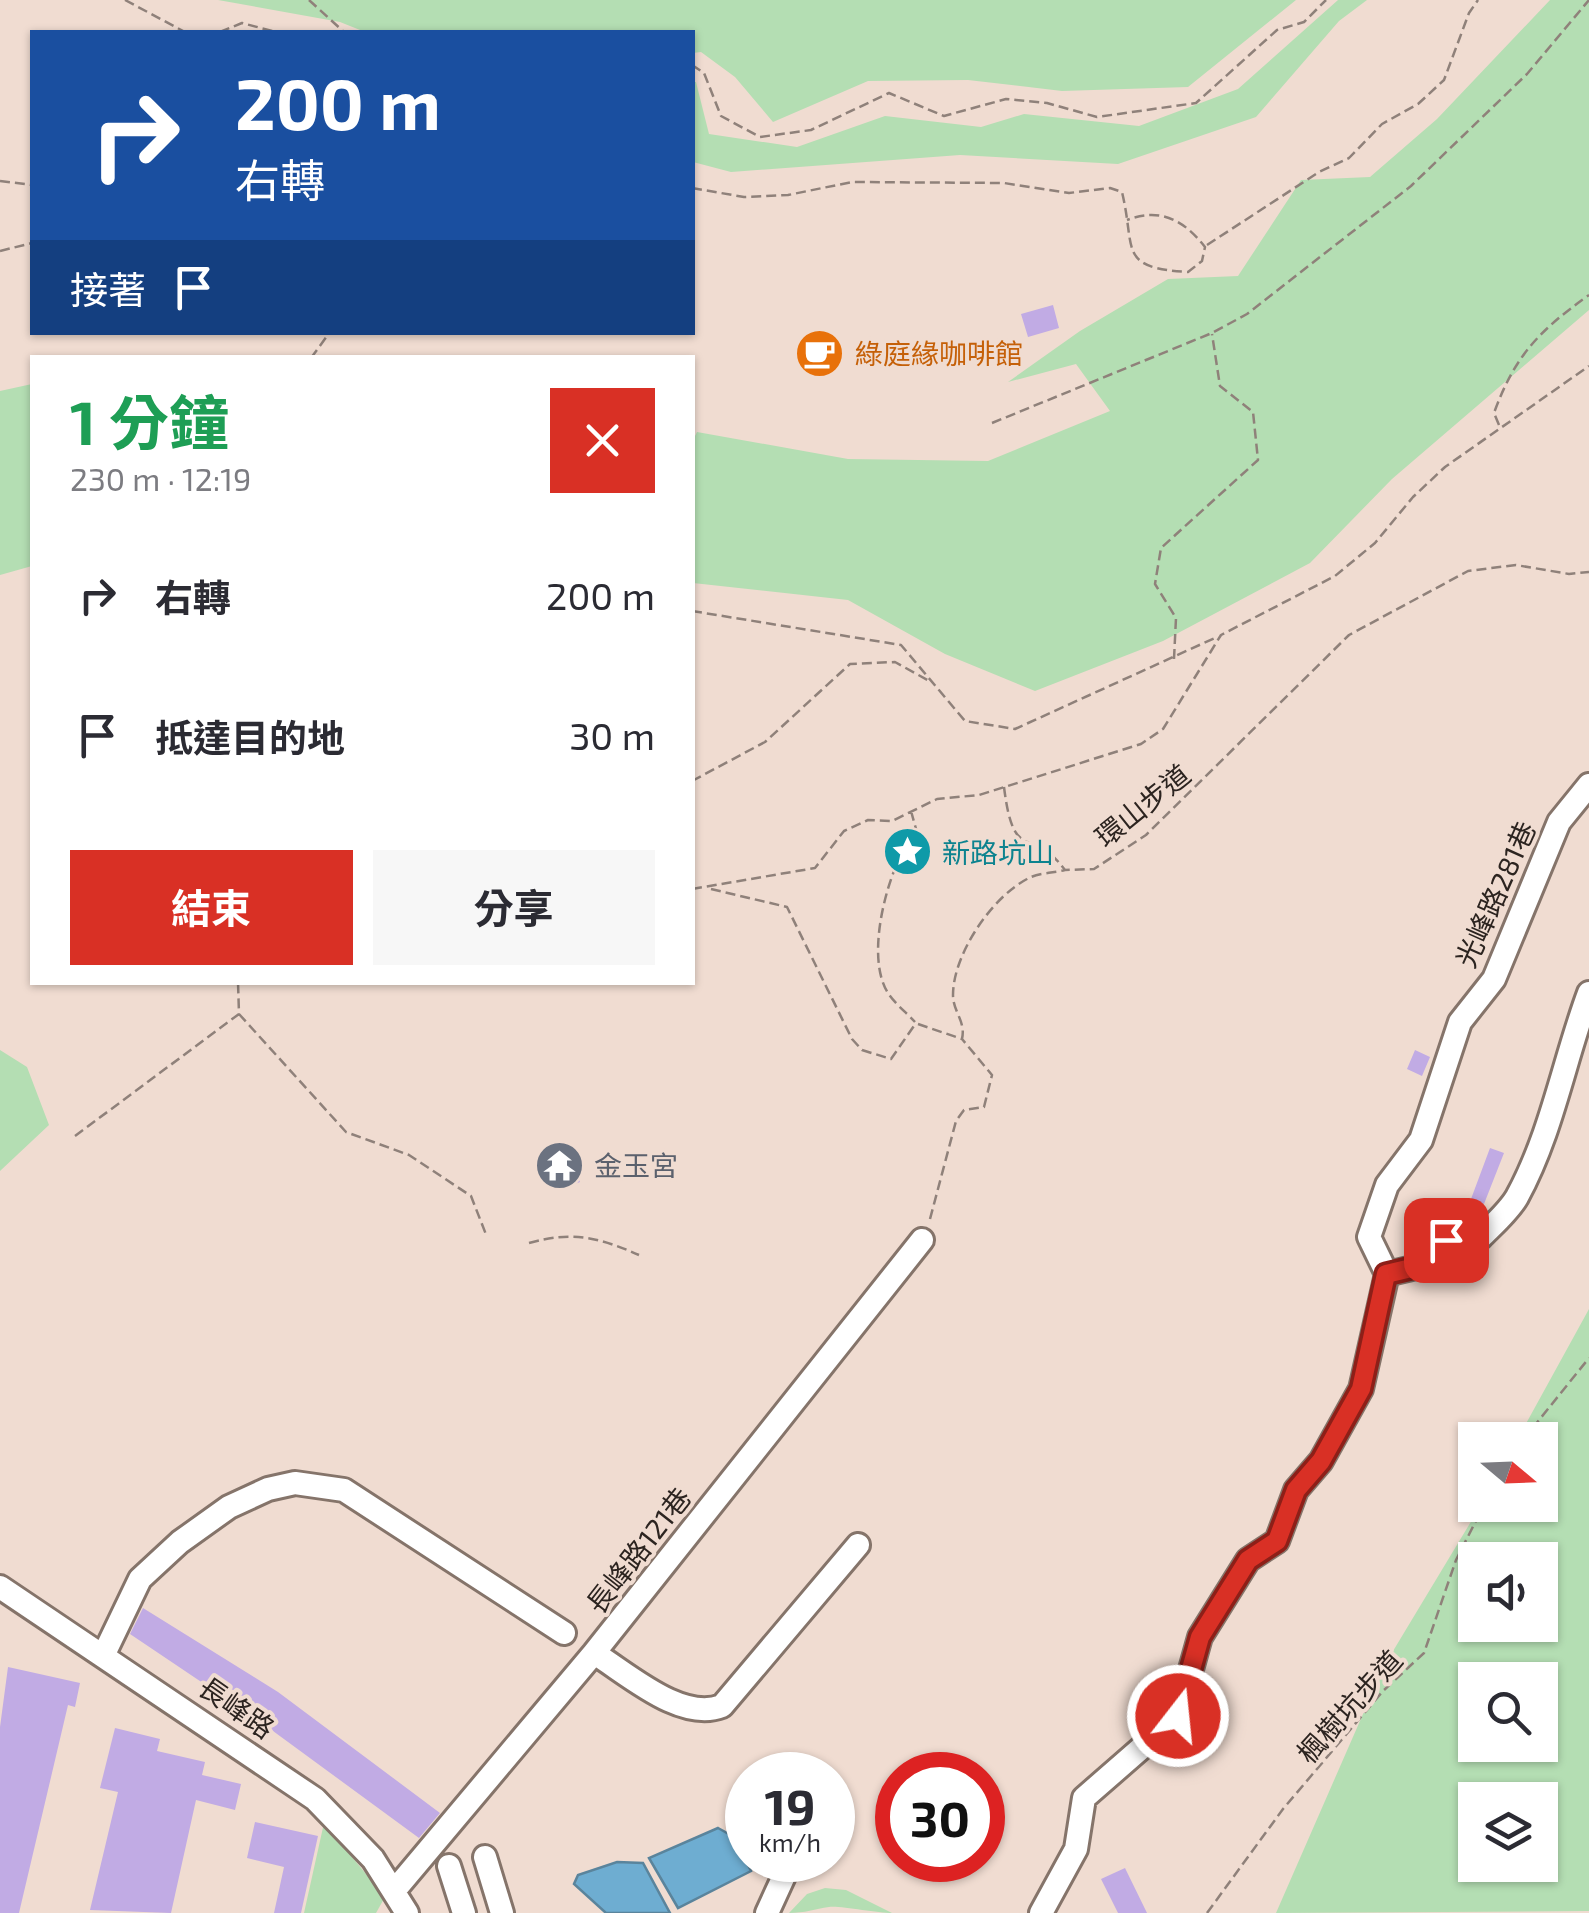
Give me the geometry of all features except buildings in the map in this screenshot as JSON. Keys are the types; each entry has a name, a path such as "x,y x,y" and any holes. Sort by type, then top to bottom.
{"street":[{"name":"光峰路281巷","path":"1040,1913 1076,1849 1084,1798 1178,1716 1200,1637 1248,1560 1277,1541 1296,1490 1321,1461 1361,1389 1386,1274 1369,1237 1387,1185 1421,1140 1460,1022 1494,979 1558,822 1589,785"},
{"path":"1386,1274 1424,1265 1446,1240 1482,1237 1516,1200 1558,1100 1564,1059 1589,993"},
{"name":"長峰路121巷","path":"394,1891 594,1654 922,1240"},
{"path":"104,1654 140,1580 180,1542 229,1507 268,1489 295,1483 344,1490 564,1633"},
{"path":"594,1654 675,1703 709,1711 722,1706 858,1545"},
{"name":"長峰路","path":"0,1586 315,1800 374,1858 407,1913"},
{"path":"485,1857 502,1913"},
{"path":"449,1866 464,1913"},
{"path":"767,1913 781,1882"}],"path":[{"path":"125,0 182,30"},
{"path":"309,0 342,30"},
{"path":"695,67 704,73 721,116 760,137 811,130 889,93 944,116 1006,99 1046,103 1097,117 1196,102 1277,30 1304,22 1326,0"},
{"path":"695,189 744,197 788,195 852,182 1004,183 1069,193 1110,188 1122,192 1134,259 1144,267 1188,272 1202,261 1205,246 1319,172 1349,158 1382,124 1418,104 1444,80 1469,12 1478,0"},
{"path":"992,423 1212,333 1247,314 1411,186 1527,74 1588,0"},
{"path":"225,30 242,23 268,30"},
{"path":"0,180 30,185"},
{"path":"1127,220 1156,213 1179,221 1205,246"},
{"path":"0,251 30,244"},
{"path":"1500,426 1494,412 1510,369 1549,324 1589,295"},
{"path":"1174,658 1176,618 1155,584 1161,548 1258,460 1253,412 1220,386 1212,333"},
{"path":"695,610 900,644 965,721 1015,729 1174,658 1335,576 1376,543 1412,497 1445,467 1589,366"},
{"name":"環山步道","path":"962,1040 965,1026 953,998 958,958 1000,902 1027,878 1094,869 1146,834 1349,636 1468,571 1516,565 1569,574 1589,572"},
{"path":"695,888 816,868 844,831 868,820 892,821 937,799 979,795 1141,744 1163,729 1221,635"},
{"path":"695,779 765,742 850,664 895,662 936,685"},
{"path":"1004,786 1009,826 1022,842 1052,853 1066,870"},
{"path":"911,812 916,828 903,846 883,906 878,953 886,992 916,1023 962,1040 992,1076 984,1106 964,1110 956,1121 922,1240"},
{"path":"705,887 786,908 852,1039 862,1050 891,1059 916,1023"},
{"path":"238,985 239,1014 346,1132 409,1156 471,1196 487,1238"},
{"path":"75,1136 239,1014"},
{"path":"529,1243 564,1233 599,1237 639,1256"},
{"path":"1537,1422 1589,1358"},
{"name":"楓樹坑步道","path":"1207,1913 1283,1809 1383,1691 1424,1652 1456,1560 1475,1522"}],"green space":[{"path":"218,0 1296,0 1188,87 1062,91 968,80 868,81 773,122 735,77 701,52 695,53 695,30 360,30 340,22"},
{"path":"1338,0 1367,0 1339,21 1256,117 1118,164 960,155 731,172 695,163 695,82 709,134 797,147 885,116 981,127 1024,114 1139,126 1238,89"},
{"path":"1550,0 1589,0 1589,310 1392,479 1310,563 1163,641 1035,691 945,654 848,600 695,583 697,432 848,459 988,461 1110,411 1076,364 1008,382 1080,331 1168,279 1238,276 1301,180 1370,177 1437,119"},
{"path":"30,384 30,567 0,575 0,391"},
{"path":"0,1050 27,1067 49,1125 0,1171"},
{"path":"1589,1309 1589,1911 1276,1913 1384,1666 1458,1543 1458,1642 1558,1642 1558,1542 1459,1542 1471,1522 1558,1522 1558,1422 1527,1422"},
{"path":"324,1823 385,1897 376,1913 304,1913"},
{"path":"825,1888 846,1890 892,1913 833,1907 789,1913 807,1894"}],"water":[{"path":"718,1828 725,1832 725,1882 729,1882 678,1908 649,1858"},
{"path":"617,1862 643,1863 670,1913 606,1913 574,1884 578,1875"}],"place":[{"name":"綠庭緣咖啡館","path":"820,353"},
{"name":"新路坑山","path":"907,852"},
{"name":"金玉宮","path":"559,1165"}],"route":[{"path":"1178,1716 1200,1637 1226,1601 1248,1560 1277,1541 1296,1490 1321,1461 1343,1415 1361,1389 1386,1274 1424,1265 1446,1240"}]}
